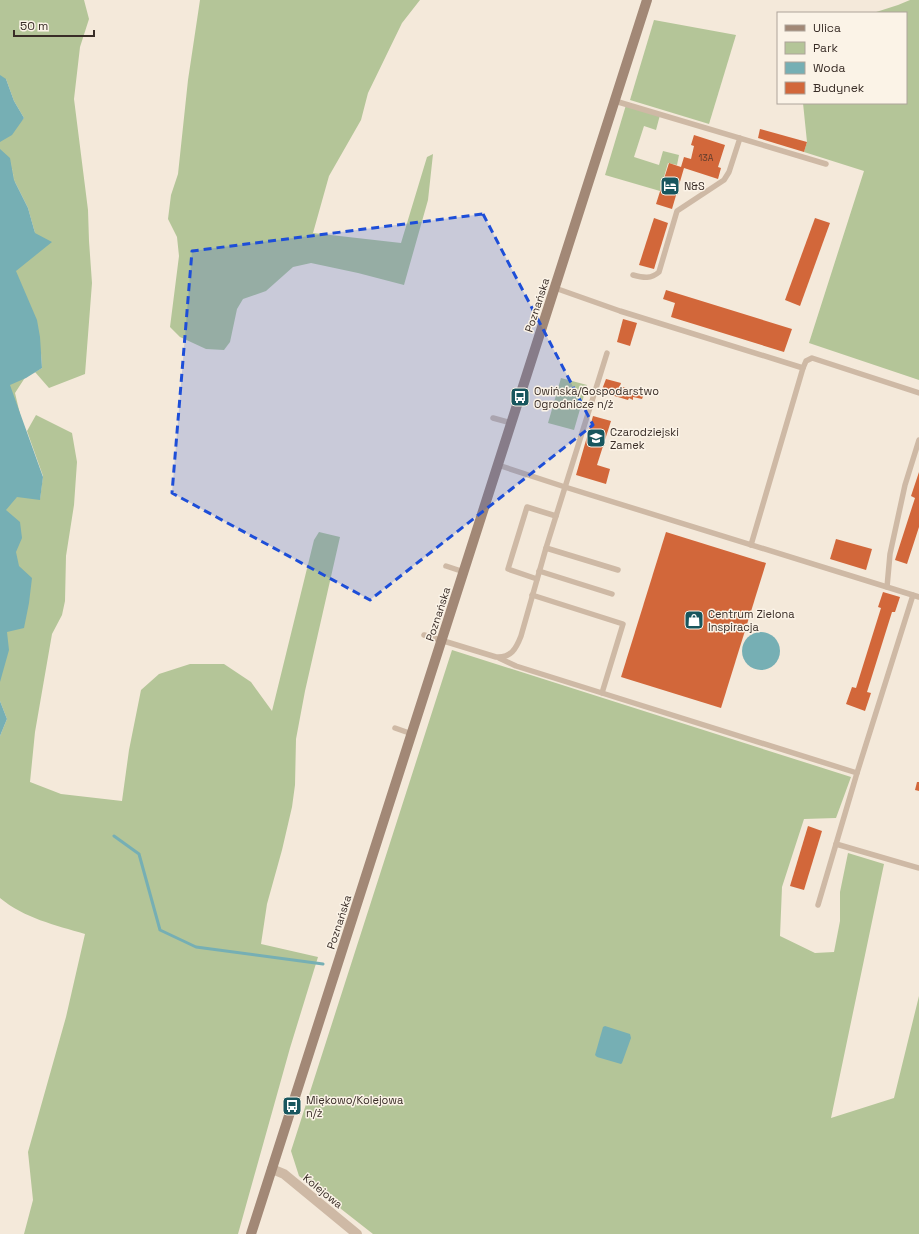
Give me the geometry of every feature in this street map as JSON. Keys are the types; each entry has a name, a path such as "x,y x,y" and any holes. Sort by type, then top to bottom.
{"main road":[{"name":"Poznańska","path":"251,1234 647,0"}],"street":[{"name":"Kolejowa","path":"272,1169 284,1174 357,1234"}],"lane":[{"path":"615,101 826,164"},
{"path":"634,275 648,278 655,276 659,272 678,212 724,180 730,172 740,138"},
{"path":"555,288 620,311 803,368"},
{"path":"496,657 503,658 509,655 518,644 546,548 607,353"},
{"path":"751,545 806,361 812,358 919,393"},
{"path":"493,418 511,424"},
{"path":"887,587 890,554 904,485 919,440"},
{"path":"498,465 919,597"},
{"path":"537,579 508,569 528,507 556,516"},
{"path":"546,548 618,570"},
{"path":"446,566 464,572"},
{"path":"539,571 612,594"},
{"path":"532,595 623,624 602,693"},
{"path":"818,905 857,773 913,595"},
{"path":"424,635 496,657 516,666 857,773"},
{"path":"395,728 412,734"},
{"path":"836,844 919,868"}],"highlighted area":[{"path":"483,214 593,425 370,600 172,493 192,251"}],"green space":[{"path":"0,0 84,0 89,19 80,47 74,99 88,210 92,283 85,374 49,388 35,372 42,368 41,353 15,393 40,499 43,476 27,431 36,415 72,433 77,462 74,505 66,556 65,601 62,615 52,634 35,732 30,782 61,794 122,801 129,750 141,690 159,674 190,664 224,664 251,682 272,711 314,540 319,532 340,537 305,691 296,739 295,785 292,807 267,904 261,944 318,957 290,1048 238,1234 24,1234 33,1200 28,1152 66,1017 85,934 30,916 9,905 0,898 0,736 7,719 0,701","holes":["6,79 14,101 24,118 4,139","14,181 28,208 35,233 18,200"]},
{"path":"200,0 420,0 402,23 368,93 361,120 329,176 313,233 401,243 427,157 433,154 428,200 404,285 311,263 293,267 266,291 243,299 237,309 230,342 224,350 206,349 180,337 170,327 179,256 177,237 168,219 171,195 178,174 188,80"},
{"path":"910,0 919,0 919,380 809,343 864,171 804,152 807,142 803,104 907,104 907,12 876,12"},
{"path":"654,20 736,35 709,124 630,100"},
{"path":"626,105 660,115 656,130 644,126 634,157 659,165 663,151 679,155 677,165 668,163 660,191 605,175"},
{"path":"561,378 587,385 574,430 548,423"},
{"path":"452,650 851,777 836,818 804,819 782,887 780,936 815,953 834,952 840,921 840,892 848,853 884,864 831,1118 894,1098 919,996 919,1234 373,1234 299,1176 291,1151"}],"water":[{"path":"0,75 6,79 14,101 24,118 12,135 0,142"},
{"path":"0,149 10,158 14,180 28,208 35,233 52,242 16,271 37,320 40,337 42,368 26,378 10,385 43,477 40,500 17,497 6,510 20,522 22,538 16,552 19,566 32,578 24,628 7,632 9,650 0,682"},
{"path":"757,632 765,632 775,637 779,644 779,658 775,665 765,670 757,670 747,665 745,662 742,655 742,647 747,637 750,635"},
{"path":"0,701 7,719 0,736"},
{"path":"605,1026 630,1034 631,1038 621,1064 597,1057 595,1055 603,1027"}],"building":[{"path":"760,129 807,142 804,152 758,138"},
{"name":"N&S","path":"694,135 725,145 718,167 721,168 718,179 684,168 672,209 656,204 669,163 681,167 684,157 691,159 694,146 691,145"},
{"path":"654,218 668,223 654,269 639,265"},
{"path":"815,218 830,223 800,306 785,300"},
{"path":"666,290 792,329 784,352 671,317 675,303 663,299"},
{"path":"623,319 637,323 630,346 617,342"},
{"path":"606,379 621,383 620,386 644,394 642,399 633,397 633,400 629,398 628,400 601,392"},
{"path":"593,416 611,421 597,465 610,469 606,484 576,475"},
{"path":"919,472 919,527 907,564 895,560 915,498 911,496"},
{"name":"Centrum Zielona Inspiracja","path":"666,532 766,563 721,708 621,677"},
{"path":"836,539 872,549 866,570 830,559"},
{"path":"883,592 900,597 895,612 892,612 867,692 871,693 865,711 846,704 852,687 856,688 881,608 878,607"},
{"path":"917,782 919,782 919,791 915,790"},
{"path":"808,826 822,831 804,890 790,886"}],"waterway":[{"path":"114,836 139,854 160,930 196,947 323,964"}],"place":[{"name":"N&S","path":"670,186"},
{"name":"Owińska/Gospodarstwo Ogrodnicze n/ż","path":"520,397"},
{"name":"Czarodziejski Zamek","path":"596,438"},
{"name":"Centrum Zielona Inspiracja","path":"694,620"},
{"name":"Miękowo/Kolejowa n/ż","path":"292,1106"}]}
